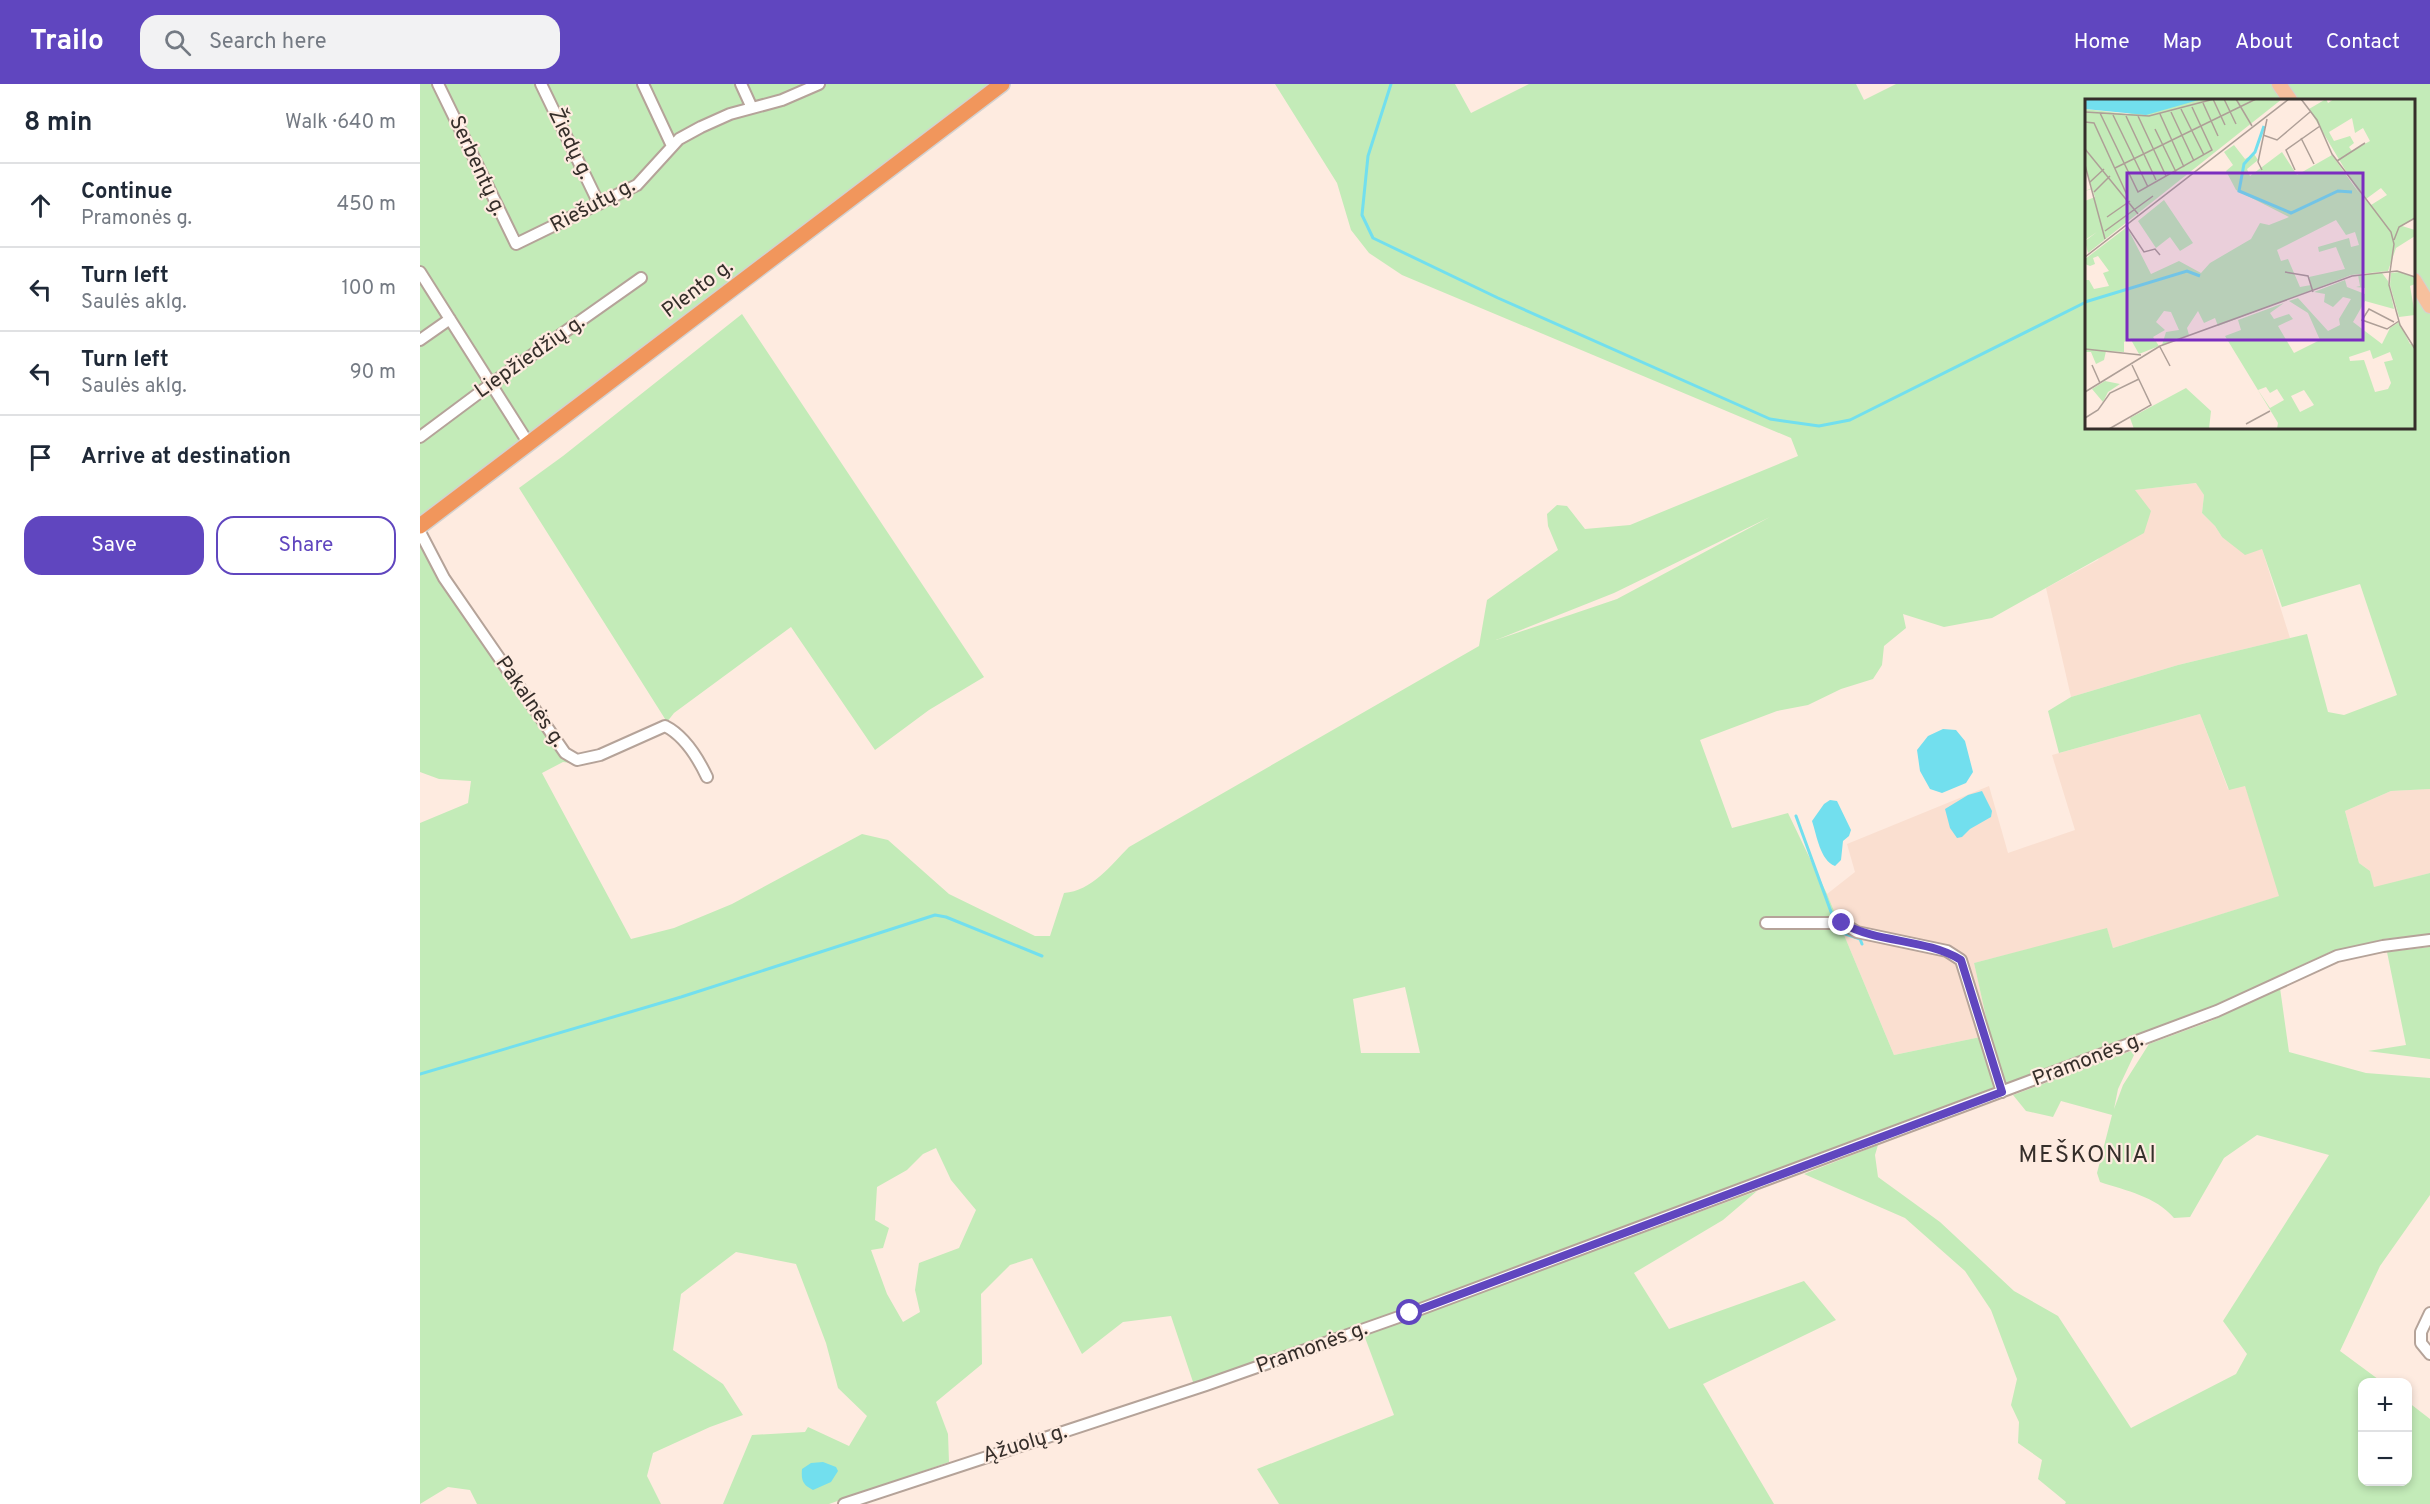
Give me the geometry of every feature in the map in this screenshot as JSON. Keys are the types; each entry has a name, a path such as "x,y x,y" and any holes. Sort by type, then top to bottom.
{"highway":[{"name":"Plento g.","path":"420,526 1002,84"}],"main road":[{"path":"2279,84 2289,99"},
{"path":"2415,282 2430,306"}],"street":[{"name":"Serbentų g.","path":"438,84 511,237 516,244 520,244"},
{"name":"Žiedų g.","path":"541,84 599,204"},
{"path":"643,84 672,146"},
{"path":"741,84 752,108"},
{"name":"Riešutų g.","path":"520,244 637,185 679,139 701,127 752,108 782,100 819,84"},
{"path":"421,270 529,444"},
{"name":"Liepžiedžių g.","path":"420,437 641,278"},
{"path":"420,340 450,319"},
{"name":"Pakalnės g.","path":"420,532 444,578 565,753 577,760 600,755 665,726 676,732 700,762 707,777"},
{"path":"1766,923 1842,923 1857,932 1947,951 1961,960 2002,1092"},
{"name":"Pramonės g.","path":"1206,1385 1420,1309 2217,1011 2337,956 2383,946 2430,940"},
{"path":"2430,1313 2421,1332 2421,1343 2430,1354"},
{"name":"Ąžuolų g.","path":"844,1504 1206,1385"}],"shaded area":[{"path":"2197,483 2204,495 2202,513 2222,537 2262,549 2290,638 2178,665 2071,697 2046,588 2098,560 2134,490"},
{"path":"2200,714 2228,789 2245,785 2280,896 2113,948 2107,929 1974,963 1990,1035 1894,1055 1827,894 1855,872 1847,844 1989,786 2008,853 2075,830 2052,755"},
{"path":"2430,789 2430,873 2374,888 2370,871 2359,863 2345,811 2391,791"}],"green space":[{"path":"420,84 990,84 420,518"},
{"path":"1275,84 1455,84 1471,113 1529,84 1856,84 1864,100 1896,84 2272,84 2283,99 2085,99 2085,429 2415,429 2415,99 2296,99 2285,84 2430,84 2430,789 2391,791 2345,811 2359,863 2370,871 2374,887 2430,873 2430,934 2384,939 2330,952 2216,1005 2163,1026 1717,1194 1194,1385 1171,1316 1123,1322 1082,1354 1032,1258 1010,1265 981,1294 982,1364 936,1402 948,1434 949,1462 829,1504 723,1504 752,1435 805,1432 808,1427 849,1446 867,1416 838,1388 826,1343 796,1264 736,1252 681,1294 673,1350 723,1384 743,1415 653,1453 647,1476 661,1504 477,1504 470,1490 448,1487 420,1504 420,823 468,803 471,781 439,779 420,772 420,542 565,753 577,760 571,763 563,762 542,773 631,939 674,928 732,904 862,834 888,840 949,894 1035,936 1050,936 1064,893 1083,888 1092,882 1129,847 1479,646 1487,600 1558,550 1548,526 1547,514 1557,505 1567,506 1585,529 1630,525 1798,456 1791,438 1402,275 1369,253 1351,230 1337,183","holes":["2196,483 2204,495 2202,513 2222,537 2245,555 2262,549 2282,607 2360,584 2397,695 2344,715 2328,712 2307,634 2178,665 2071,697 2048,711 2059,753 2200,714 2229,790 2245,786 2279,896 2113,948 2107,928 1974,963 1990,1035 1894,1055 1827,894 1788,813 1732,828 1700,740 1777,711 1808,705 1841,689 1873,679 1882,665 1884,646 1906,628 1903,614 1944,627 1992,618 2144,533 2151,511 2135,490","1770,517 1617,599 1496,640 1614,593","1405,987 1420,1053 1361,1053 1353,999","936,1148 951,1180 976,1210 959,1248 919,1263 915,1290 920,1312 903,1322 887,1294 871,1250 883,1248 889,1228 875,1220 877,1187 907,1170 923,1154"]},
{"path":"742,314 984,677 929,710 875,750 791,627 674,713 667,722 519,488 563,456"},
{"path":"2430,947 2430,1059 2368,1051 2406,1045 2387,952"},
{"path":"2280,988 2289,1052 2366,1073 2430,1078 2430,1195 2380,1266 2340,1351 2377,1378 2358,1378 2358,1486 2412,1486 2412,1405 2430,1419 2430,1504 2065,1504 2066,1502 2038,1479 2042,1460 2018,1443 2019,1422 2011,1405 2017,1379 1991,1310 1965,1271 1905,1218 1804,1174 1878,1145 1875,1155 1878,1177 1940,1222 2014,1291 2058,1316 2131,1428 2236,1374 2247,1354 2223,1321 2329,1155 2257,1135 2224,1158 2190,1217 2174,1218 2149,1199 2100,1182 2097,1173 2112,1115 2061,1101 2053,1117 2026,1111 2013,1095 2131,1051 2134,1055 2118,1089 2114,1109 2123,1085 2149,1044 2211,1021"},
{"path":"1757,1191 1723,1220 1634,1273 1669,1329 1804,1281 1836,1320 1703,1384 1774,1504 1279,1504 1257,1469 1394,1415 1364,1335"}],"water":[{"path":"1943,729 1956,730 1965,741 1973,772 1966,783 1942,793 1930,789 1920,771 1917,750 1928,736"},
{"path":"1982,791 1992,811 1991,817 1957,838 1950,828 1945,809 1968,795"},
{"path":"1830,800 1837,801 1851,830 1849,836 1843,841 1841,860 1835,866 1822,853 1812,821 1824,804"},
{"path":"823,1462 836,1467 838,1471 831,1482 813,1490 803,1482 802,1469 811,1463"}],"waterway":[{"path":"1391,84 1368,156 1362,215 1373,238 1498,298 1770,419 1819,426 1850,420 2085,302"},
{"path":"1796,816 1834,920"},
{"path":"420,1074 681,997 935,915 946,917 1042,956"},
{"path":"1837,927 1840,932 1860,939 1862,944"}],"district":[{"name":"MEŠKONIAI","path":"2088,1156"}],"route":[{"path":"1410,1313 2002,1092 1961,960 1947,951 1857,932 1842,923"}]}
